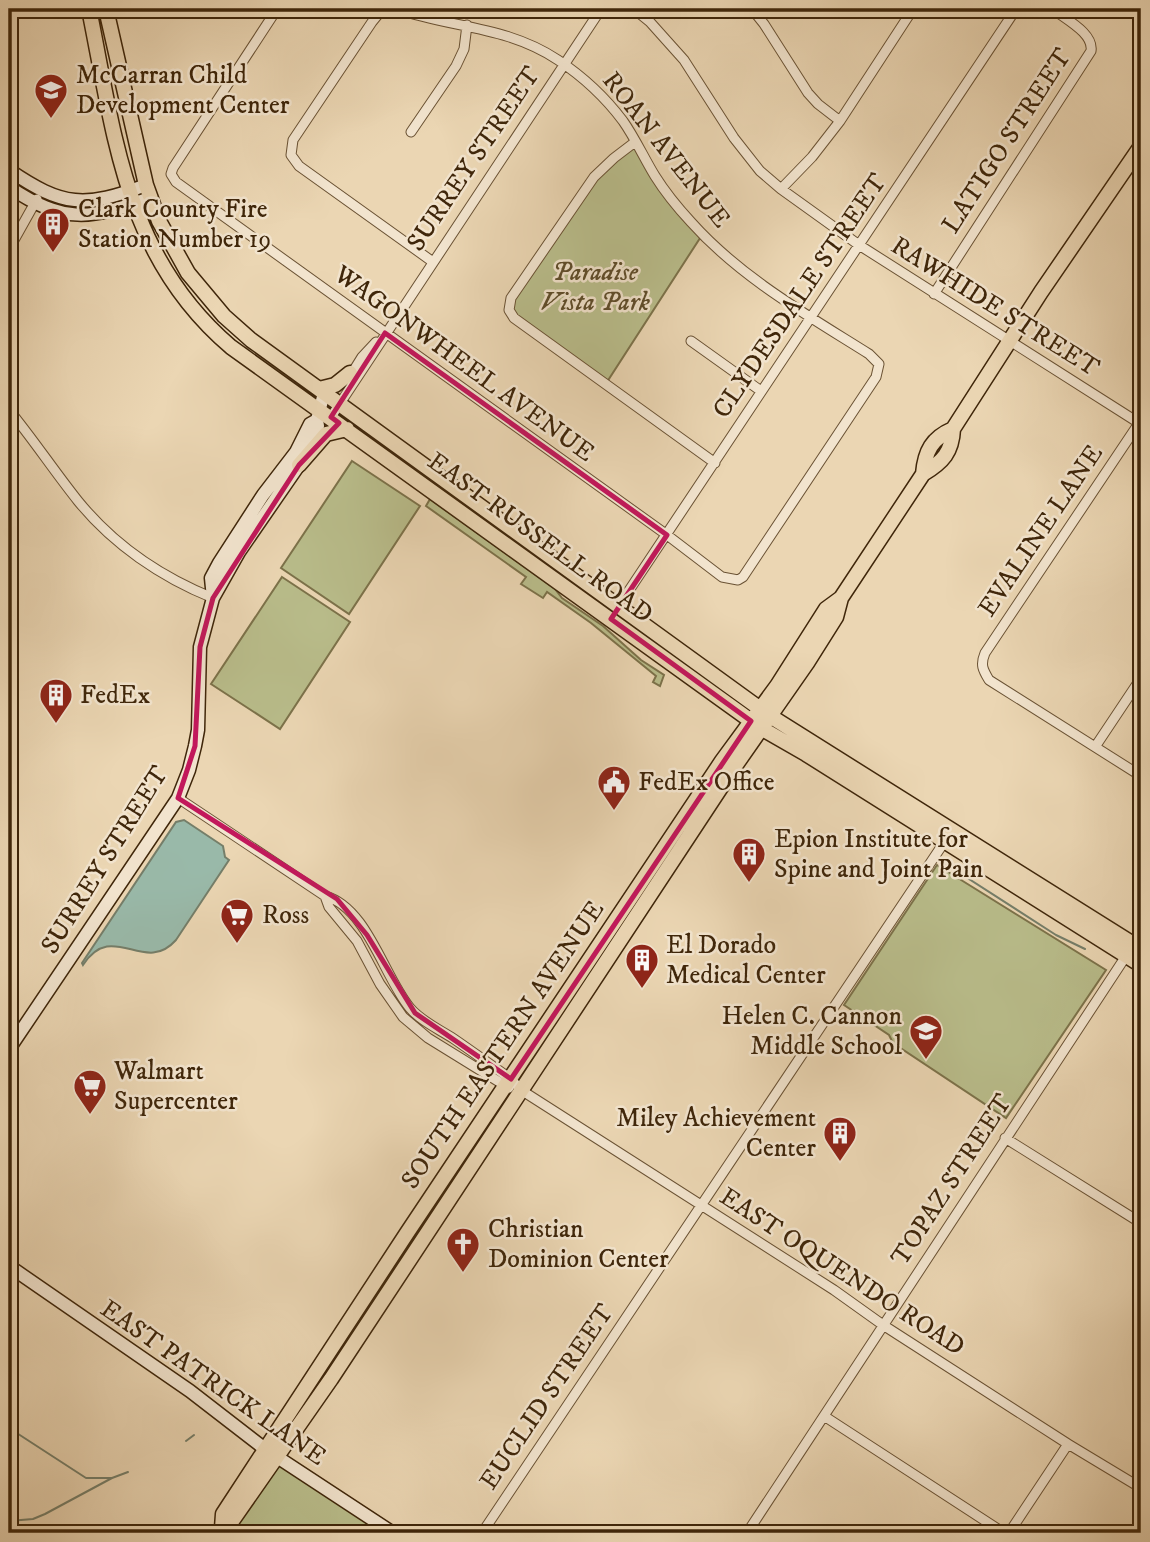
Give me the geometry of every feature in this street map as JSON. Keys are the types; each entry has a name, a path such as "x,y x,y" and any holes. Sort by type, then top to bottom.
{"main road":[{"name":"EAST RUSSELL ROAD","path":"90,9 130,198 159,263 196,313 231,347 330,409 547,565 756,725 1137,948 1141,965"},
{"name":"EAST RUSSELL ROAD","path":"106,9 148,192 174,251 210,301 251,340 322,391 330,409 347,429 547,565 618,607 922,820"},
{"name":"SOUTH EASTERN AVENUE","path":"220,1531 223,1514 265,1448 756,725 836,617 841,598 923,474 925,456 939,435 953,429 1141,146"},
{"path":"322,391 350,373"},
{"path":"299,466 326,434 347,429"},
{"name":"SOUTH EASTERN AVENUE","path":"220,1531 232,1521 278,1457 512,1085"}],"street":[{"path":"114,9 122,9"},
{"name":"WAGONWHEEL AVENUE","path":"277,9 173,168 171,174 180,186 722,577 738,580"},
{"path":"385,9 372,22 293,140 290,155 299,166 433,262"},
{"name":"ROAN AVENUE","path":"397,9 502,33 565,64 600,95 623,122 656,178 692,224 738,266 869,354 879,364 876,377 751,566 738,580"},
{"name":"SURREY STREET","path":"212,598 299,466 318,426 361,372 601,9"},
{"name":"RAWHIDE STREET","path":"634,9 650,22 684,60 734,138 760,171 781,189 934,294 1140,421"},
{"path":"752,9 808,93 840,121"},
{"path":"781,189 812,157 840,121 913,9"},
{"name":"CLYDESDALE STREET","path":"618,607 1016,9"},
{"name":"LATIGO STREET","path":"934,294 1087,59 1092,46 1084,33 1053,9"},
{"path":"411,132 456,66 464,48 467,25"},
{"path":"635,142 589,183 511,298 509,310 514,318 715,463"},
{"path":"9,170 41,191 69,200 130,198"},
{"path":"9,187 35,205 64,214 89,215 148,192"},
{"path":"9,249 41,191"},
{"name":"SURREY STREET","path":"9,1049 178,797 189,770 198,730 198,669 200,647 212,598 211,578 263,495 296,452 310,424 330,409 350,373 385,333"},
{"path":"691,341 761,391"},
{"path":"9,410 79,503 105,530 144,561 212,598"},
{"name":"EVALINE LANE","path":"1095,747 989,680 982,669 985,653 1140,421"},
{"path":"264,517 262,507 279,482 281,473"},
{"path":"1141,678 1095,747 1141,776"},
{"name":"EAST OQUENDO ROAD","path":"178,797 325,896 337,899 355,918 375,948 397,990 415,1013 512,1085 702,1204 1068,1444 1141,1488"},
{"name":"EUCLID STREET","path":"481,1533 948,836"},
{"name":"TOPAZ STREET","path":"747,1533 1005,1138 1137,948"},
{"path":"1005,1138 1141,1223"},
{"name":"EAST PATRICK LANE","path":"9,1266 190,1391 265,1448 393,1533"},
{"path":"824,1416 1007,1533 1068,1444"}],"highlighted area":[{"path":"385,333 667,535 611,619 751,721 511,1079 415,1013 367,935 337,899 178,798 195,746 200,647 213,598 299,465 339,423 331,417"}],"green space":[{"name":"Paradise Vista Park","path":"637,146 702,235 605,385 512,317 509,306 583,195 610,164"},
{"path":"352,461 420,506 349,614 281,568"},
{"path":"430,499 555,589 562,598 603,626 641,660 664,675 660,686 653,682 656,676 591,623 547,592 543,598 521,584 526,577 426,506"},
{"path":"282,577 350,622 280,729 211,684"},
{"path":"937,865 1106,970 1006,1118 893,1043 889,1035 844,1005"},
{"path":"278,1457 393,1533 230,1533"}],"shaded area":[{"path":"184,820 223,846 225,857 229,860 176,940 164,950 152,953 117,946 106,947 94,952 83,965 176,822"}],"waterway":[{"path":"941,861 1056,935 1085,949"},
{"path":"9,1428 86,1478 112,1478"},
{"path":"186,1441 194,1435"},
{"path":"9,1521 33,1519 128,1472"}],"place":[{"name":"McCarran Child Development Center","path":"51,120"},
{"name":"Clark County Fire Station Number 19","path":"53,254"},
{"name":"FedEx","path":"56,725"},
{"name":"FedEx Office","path":"614,812"},
{"name":"Epion Institute for Spine and Joint Pain","path":"749,884"},
{"name":"Ross","path":"237,945"},
{"name":"El Dorado Medical Center","path":"642,990"},
{"name":"Helen C. Cannon Middle School","path":"926,1061"},
{"name":"Walmart Supercenter","path":"90,1116"},
{"name":"Miley Achievement Center","path":"840,1163"},
{"name":"Christian Dominion Center","path":"463,1274"}]}
